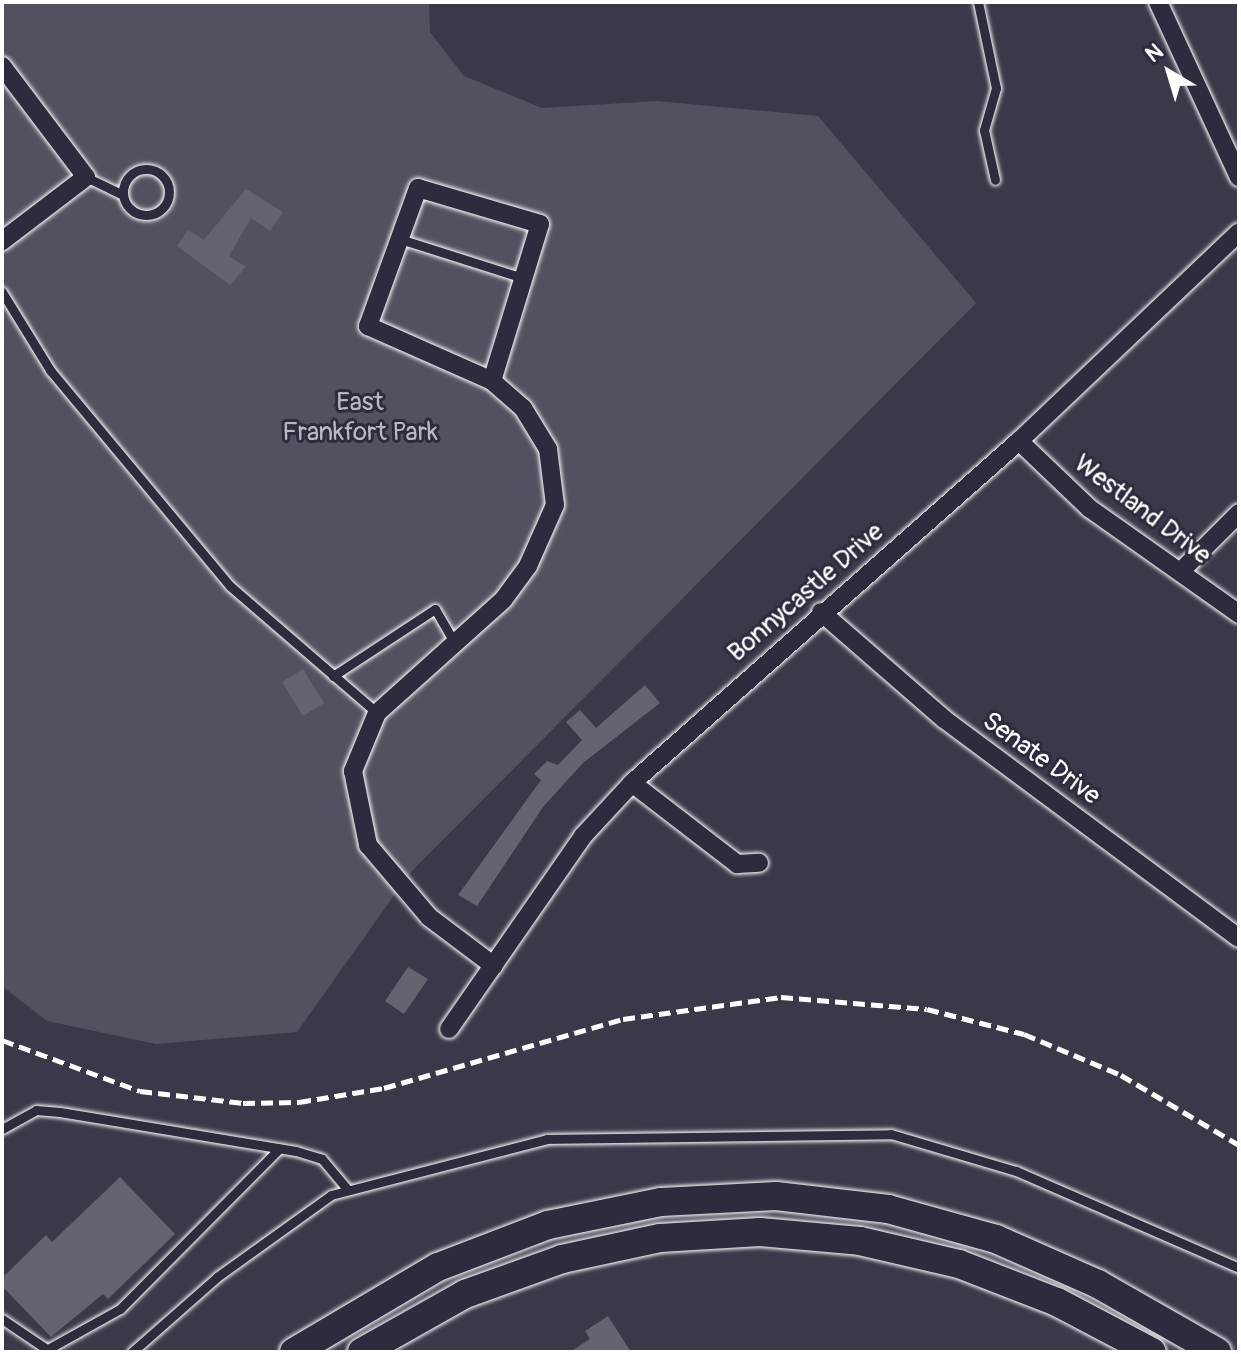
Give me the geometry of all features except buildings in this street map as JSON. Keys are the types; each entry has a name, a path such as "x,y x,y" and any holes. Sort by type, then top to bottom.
{"main road":[{"path":"294,1352 438,1267 548,1225 661,1202 776,1196 888,1209 996,1239 1098,1284 1217,1352"},
{"path":"362,1352 465,1294 562,1259 660,1238 760,1232 860,1241 959,1264 1057,1302 1152,1352"}],"street":[{"path":"1158,2 1239,177"},
{"path":"2,66 86,177 2,241"},
{"path":"492,381 540,224 418,188 368,326 492,381 538,426 548,449 555,505 528,566 503,600 377,713 353,771 368,845 429,917 494,966"},
{"name":"Bonnycastle Drive","path":"449,1029 583,836 632,783 821,612 1019,441 1239,232"},
{"name":"Westland Drive","path":"1019,441 1072,494 1239,614"},
{"path":"1181,571 1239,513"},
{"name":"Senate Drive","path":"821,612 944,719 1239,938"},
{"path":"632,783 737,864 759,863"}],"lane":[{"path":"978,2 996,88 984,130 995,180"},
{"path":"86,177 123,195 135,213 149,215 162,209 169,189 161,175 139,170 126,180 123,195"},
{"path":"400,239 523,278"},
{"path":"2,292 50,370 230,586 377,713"},
{"path":"333,676 435,609 455,643"},
{"path":"2,1129 36,1110 279,1149 322,1159 348,1190"},
{"path":"132,1352 217,1277 331,1195 547,1139 891,1134 1016,1171 1239,1268"},
{"path":"2,1319 50,1350 120,1309 279,1149"}],"green space":[{"name":"East Frankfort Park","path":"2,2 429,2 430,32 464,76 542,108 657,101 818,116 976,303 410,873 297,1032 156,1044 47,1021 2,986"}],"railway":[{"path":"2,1040 140,1091 243,1103 299,1102 384,1088 623,1019 781,997 927,1009 1024,1034 1121,1075 1239,1145"}]}
